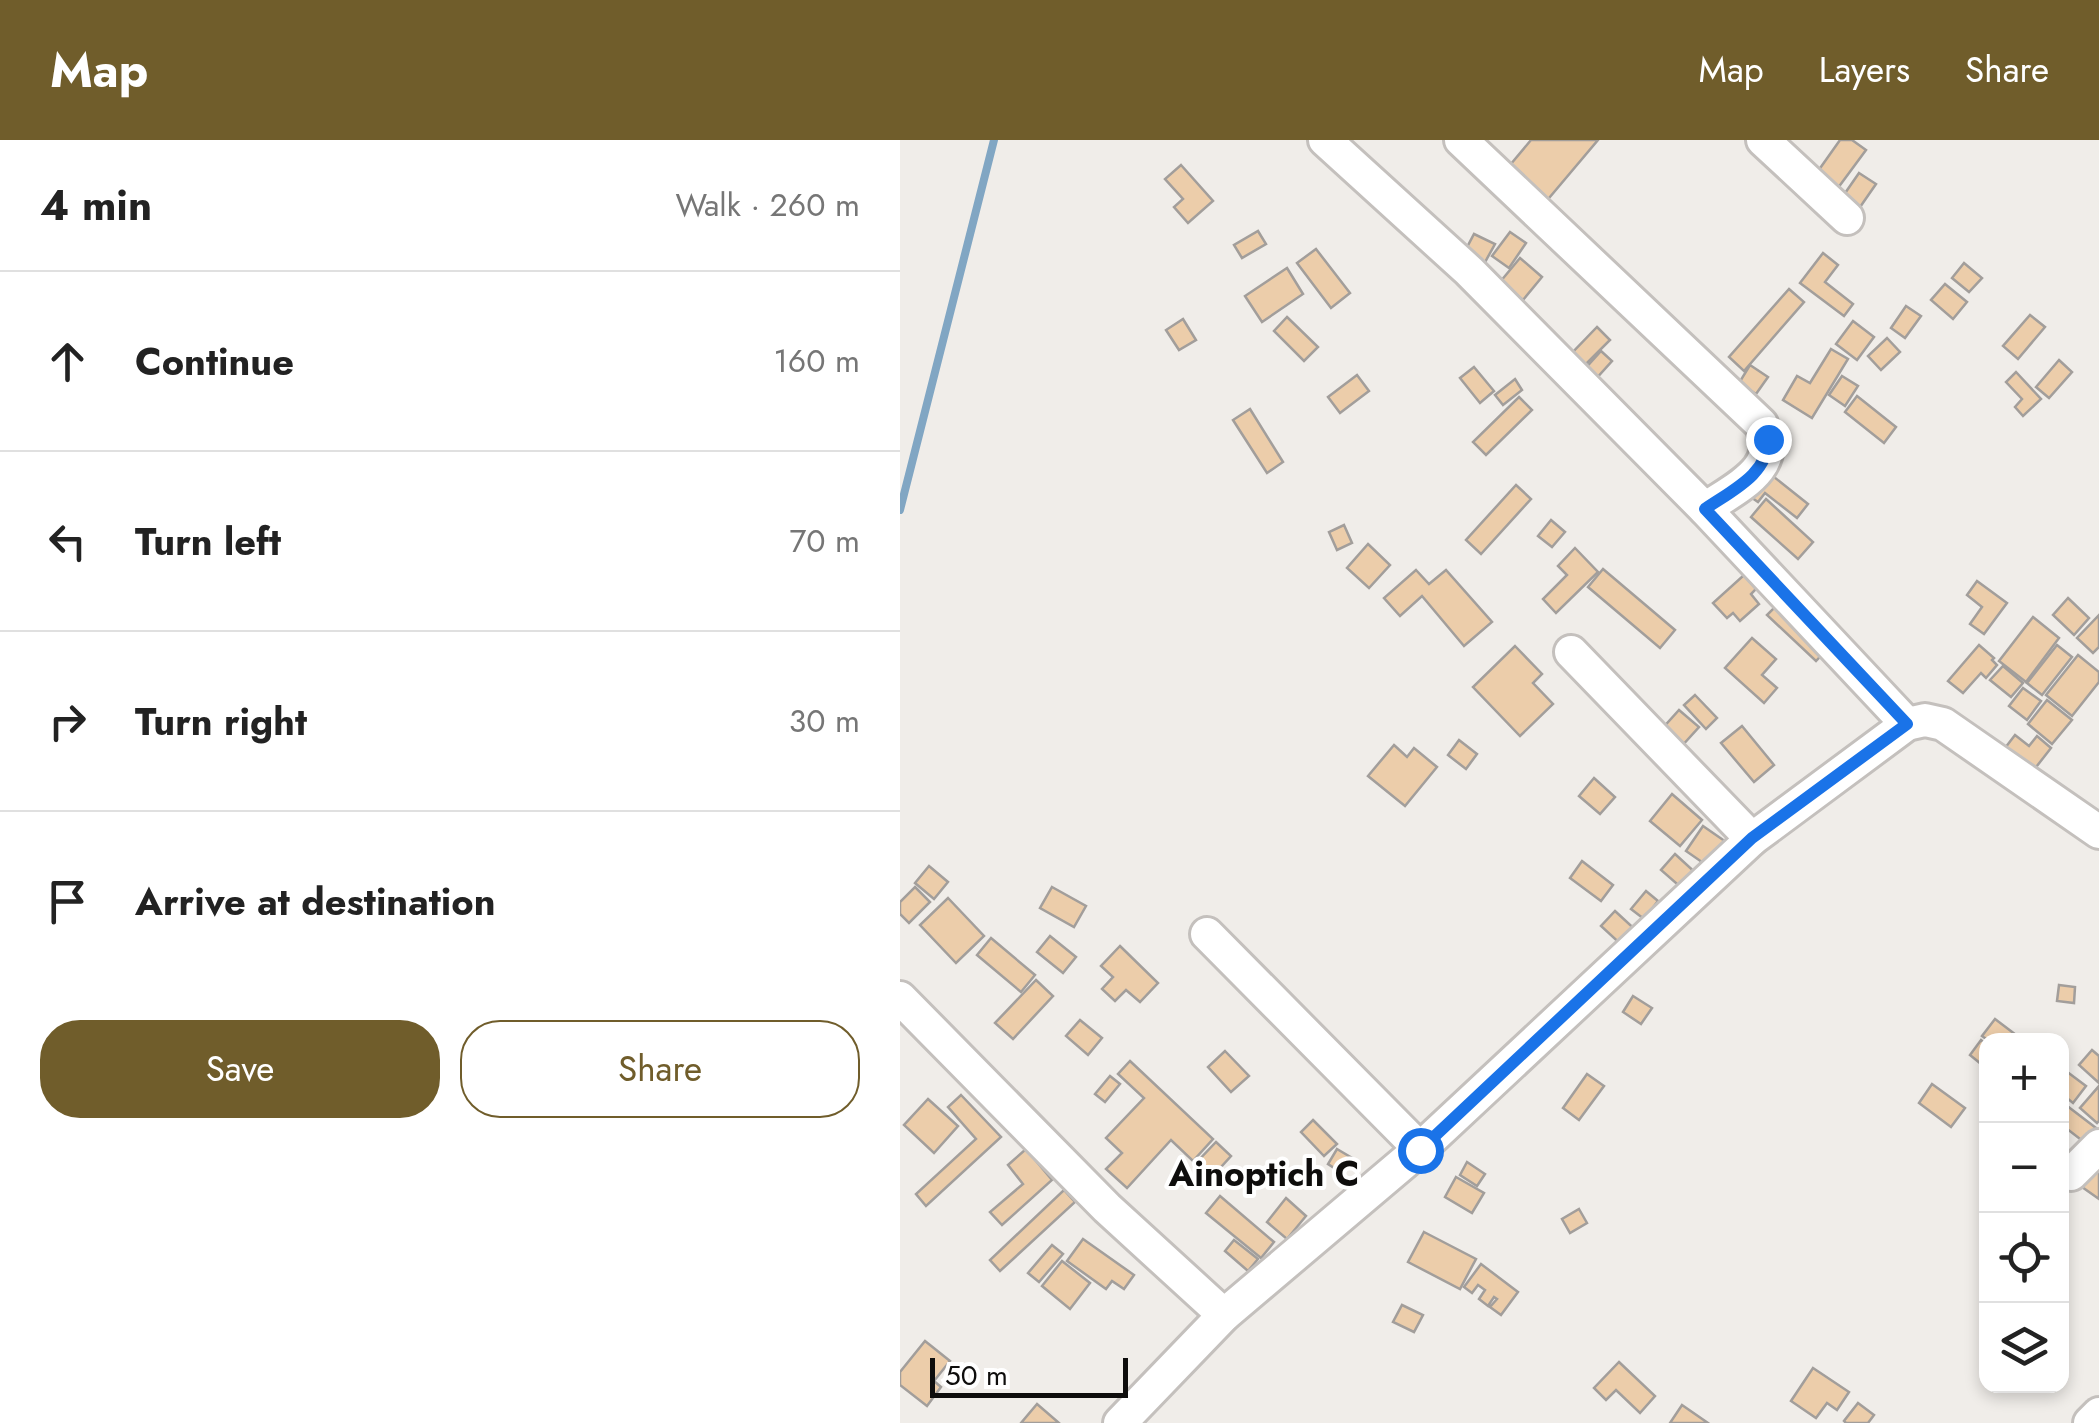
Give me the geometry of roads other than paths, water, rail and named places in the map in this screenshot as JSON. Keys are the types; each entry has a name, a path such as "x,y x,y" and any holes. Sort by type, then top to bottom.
{"street":[{"path":"1326,140 1468,271 1705,509 1907,724"},
{"path":"1461,140 1761,424 1769,454 1756,473 1705,509"},
{"path":"1763,140 1847,218"},
{"path":"1571,652 1752,838"},
{"path":"1128,1421 1224,1315 1420,1150 1752,838 1907,724 1925,720 1943,724 2099,832"},
{"path":"1207,934 1420,1150"},
{"path":"900,998 1107,1208 1224,1315"},
{"path":"2071,1174 2099,1146"},
{"path":"2090,1423 2099,1414"}],"waterway":[{"path":"900,510 994,140"}],"district":[{"name":"Ainoptich C","path":"1264,1174"}]}
